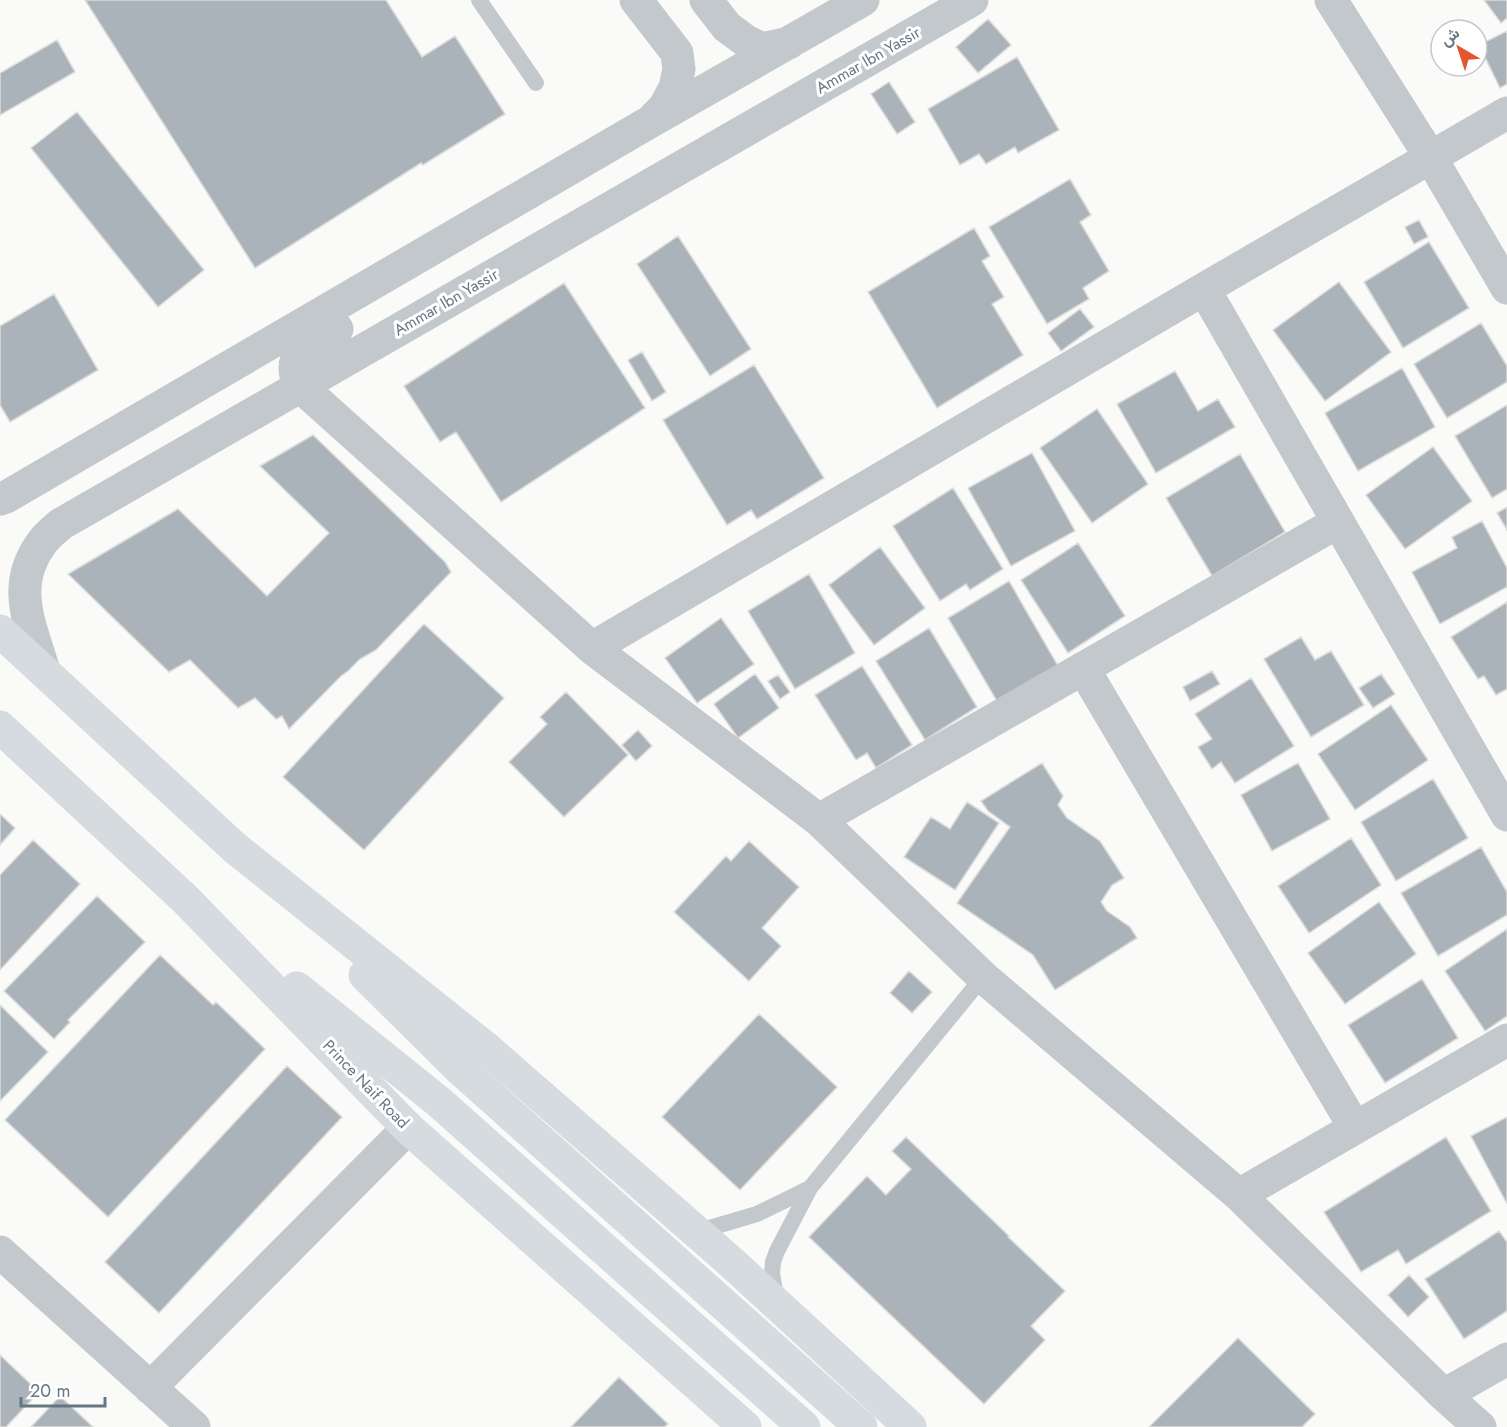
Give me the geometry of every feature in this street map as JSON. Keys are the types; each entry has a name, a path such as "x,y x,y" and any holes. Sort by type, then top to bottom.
{"main road":[{"path":"0,631 235,848 461,1070 861,1427"},
{"name":"Prince Naif Road","path":"0,727 185,899 408,1128 745,1427"},
{"path":"235,848 487,1049 696,1232 910,1427"},
{"path":"185,899 439,1102 804,1427"}],"street":[{"path":"636,0 677,54 679,69 675,88 664,108 648,123"},
{"path":"706,0 727,27 762,49 790,43"},
{"path":"0,499 863,0"},
{"name":"Ammar Ibn Yassir","path":"44,671 25,608 25,581 32,559 45,539 61,524 972,0"},
{"path":"1331,0 1431,158 1507,288"},
{"path":"592,648 1507,113"},
{"path":"516,201 431,274 303,349 296,361 294,374 300,386 592,648 819,820 983,977 1239,1195 1444,1395 1480,1427"},
{"path":"1204,289 1507,815"},
{"path":"819,820 1338,522"},
{"path":"1083,668 1355,1128"},
{"path":"1239,1195 1507,1040"},
{"path":"150,1388 408,1128"},
{"path":"3,1260 194,1427"},
{"path":"1444,1395 1507,1359"}],"lane":[{"path":"479,0 536,83"},
{"path":"777,1305 772,1273 773,1262 810,1188 983,977"},
{"path":"696,1232 757,1214 810,1188"}],"building":[{"path":"85,0 386,0 422,57 455,36 505,114 423,165 421,163 255,268"},
{"path":"1484,0 1507,0 1507,18 1501,23"},
{"path":"988,19 1011,45 978,73 956,47"},
{"path":"1507,31 1507,84 1500,88 1489,65 1489,40"},
{"path":"57,40 75,72 0,115 0,73"},
{"path":"1017,57 1059,130 1018,153 1015,147 986,164 979,154 960,165 928,109"},
{"path":"889,82 915,122 897,134 871,94"},
{"path":"77,112 204,270 158,307 31,148"},
{"path":"1070,179 1091,215 1080,222 1109,271 1083,288 1089,299 1047,324 989,227"},
{"path":"1419,220 1428,237 1414,244 1405,227"},
{"path":"974,228 990,256 982,261 1004,297 992,304 1023,355 937,408 868,292"},
{"path":"678,236 751,349 710,376 637,264"},
{"path":"1429,242 1469,308 1403,348 1364,282"},
{"path":"1339,282 1391,352 1325,401 1273,330"},
{"path":"564,283 645,408 501,502 456,432 440,442 404,386"},
{"path":"54,294 98,370 10,422 0,405 0,326"},
{"path":"1080,309 1094,327 1061,351 1048,333"},
{"path":"1481,323 1507,366 1507,382 1447,418 1414,364"},
{"path":"642,352 666,392 652,401 628,360"},
{"path":"754,365 824,478 757,519 751,510 727,525 663,420"},
{"path":"1402,368 1435,427 1358,471 1325,413"},
{"path":"1175,371 1198,411 1218,399 1235,427 1156,473 1117,404"},
{"path":"1507,405 1507,489 1492,498 1455,436"},
{"path":"1097,409 1148,484 1092,523 1040,448"},
{"path":"313,435 445,562 451,572 376,650 360,659 341,676 289,729 282,716 276,719 255,698 238,708 190,660 169,672 68,574 178,509 267,596 329,533 260,466"},
{"path":"1433,447 1472,501 1405,549 1366,495"},
{"path":"1032,453 1075,531 1011,566 968,488"},
{"path":"1240,454 1285,532 1212,576 1166,498"},
{"path":"953,488 1003,569 970,590 966,584 940,601 893,526"},
{"path":"1507,507 1507,530 1497,513"},
{"path":"1482,521 1507,568 1507,587 1440,624 1412,572 1457,548 1452,537"},
{"path":"1078,543 1125,616 1068,653 1021,580"},
{"path":"880,547 925,608 874,645 829,585"},
{"path":"809,574 855,653 795,689 748,611"},
{"path":"1009,581 1058,666 1001,708 948,618"},
{"path":"1507,602 1507,689 1496,695 1484,676 1478,679 1451,637"},
{"path":"721,618 754,664 697,703 665,658"},
{"path":"424,624 504,698 364,850 283,777"},
{"path":"929,628 977,707 925,740 876,661"},
{"path":"1301,637 1315,660 1331,651 1364,705 1311,737 1264,659"},
{"path":"862,666 912,745 876,768 867,753 856,760 815,695"},
{"path":"1212,671 1220,684 1190,701 1183,687"},
{"path":"755,674 779,708 738,738 714,704"},
{"path":"1381,674 1395,694 1373,708 1359,688"},
{"path":"778,675 790,692 780,699 768,681"},
{"path":"1251,678 1294,746 1235,783 1221,762 1212,769 1198,747 1212,739 1195,714"},
{"path":"566,692 628,755 564,817 509,762 547,724 540,717"},
{"path":"1391,705 1428,760 1355,810 1318,754"},
{"path":"638,730 652,746 636,761 622,745"},
{"path":"1042,763 1063,796 1058,805 1067,818 1100,841 1124,878 1112,885 1101,902 1107,911 1130,927 1137,938 1055,990 1033,955 957,903 1010,827 988,811 981,801"},
{"path":"1298,763 1330,819 1272,851 1241,795"},
{"path":"1433,779 1468,838 1396,881 1361,822"},
{"path":"967,802 999,823 955,890 904,857 931,817 950,829"},
{"path":"0,814 15,828 0,845"},
{"path":"1351,838 1381,885 1309,933 1278,886"},
{"path":"33,840 80,884 0,970 0,875"},
{"path":"749,841 799,887 762,928 781,946 749,981 674,912 726,856 731,861"},
{"path":"1481,847 1507,892 1507,915 1438,956 1401,893"},
{"path":"97,896 145,942 68,1020 70,1022 54,1039 4,991"},
{"path":"1379,902 1416,954 1345,1004 1308,953"},
{"path":"1507,929 1507,1016 1485,1031 1445,971"},
{"path":"160,955 213,1005 216,1002 265,1049 108,1217 5,1120"},
{"path":"909,971 932,992 912,1013 890,993"},
{"path":"1422,979 1458,1038 1385,1083 1348,1025"},
{"path":"0,1005 48,1052 0,1101"},
{"path":"759,1014 837,1087 740,1190 662,1117"},
{"path":"287,1066 342,1117 159,1313 105,1262"},
{"path":"1507,1117 1507,1204 1471,1136"},
{"path":"906,1137 1065,1291 1031,1326 1045,1340 984,1404 809,1237 867,1176 886,1195 911,1169 892,1151"},
{"path":"1446,1137 1491,1211 1406,1264 1398,1250 1361,1272 1324,1212"},
{"path":"1499,1231 1507,1242 1507,1311 1464,1339 1425,1279"},
{"path":"1409,1275 1429,1297 1408,1317 1388,1295"},
{"path":"1238,1338 1315,1414 1302,1427 1149,1427"},
{"path":"0,1355 39,1392 6,1427 0,1427"},
{"path":"619,1377 668,1424 664,1427 571,1427"},
{"path":"60,1396 93,1427 31,1427"}]}
